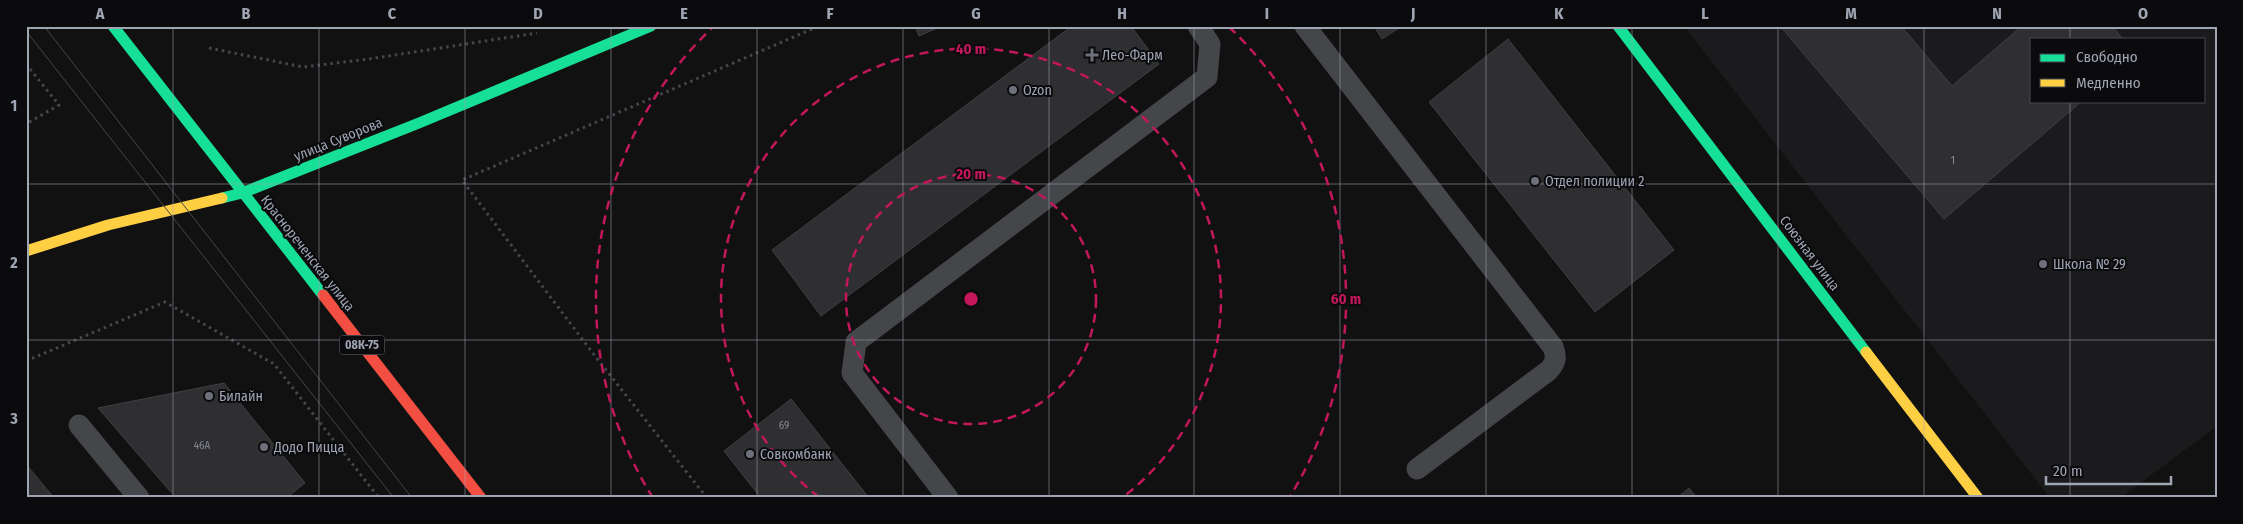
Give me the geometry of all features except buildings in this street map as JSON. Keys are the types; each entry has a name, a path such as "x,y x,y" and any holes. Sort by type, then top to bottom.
{"main road":[{"name":"Краснореченская улица","path":"113,26 481,498"},
{"name":"улица Суворова","path":"26,251 108,225 242,193 419,123 651,26"},
{"name":"Союзная улица","path":"1618,26 1978,498"}],"lane":[{"path":"948,498 852,373 856,342 1207,78 1210,44 1198,26"},
{"path":"1305,26 1547,339 1556,354 1555,364 1548,371 1417,470"},
{"path":"79,425 139,498"}],"path":[{"path":"707,498 595,356 462,180 819,26"},
{"path":"209,48 303,67 369,60 541,32"},
{"path":"26,64 59,105 26,124"},
{"path":"26,361 165,302 274,364 379,498"}],"shaded area":[{"name":"Школа № 29","path":"1684,26 2217,26 2217,426 2120,498 2050,498"}],"tram line":[{"path":"44,26 412,498"},
{"path":"26,31 394,498"}],"traffic: fast":[{"path":"113,26 323,295"},
{"path":"222,198 242,193 419,123 651,26"},
{"path":"1618,26 1866,352"}],"traffic: slow":[{"path":"26,251 108,225 222,198"},
{"path":"1866,352 1978,498"}],"traffic: jam":[{"path":"323,295 481,498"}],"place":[{"name":"Лео-Фарм","path":"1092,55"},
{"name":"Ozon","path":"1013,90"},
{"name":"Отдел полиции 2","path":"1535,181"},
{"name":"Школа № 29","path":"2043,264"},
{"name":"Билайн","path":"209,396"},
{"name":"Додо Пицца","path":"264,447"},
{"name":"Совкомбанк","path":"750,454"}]}
